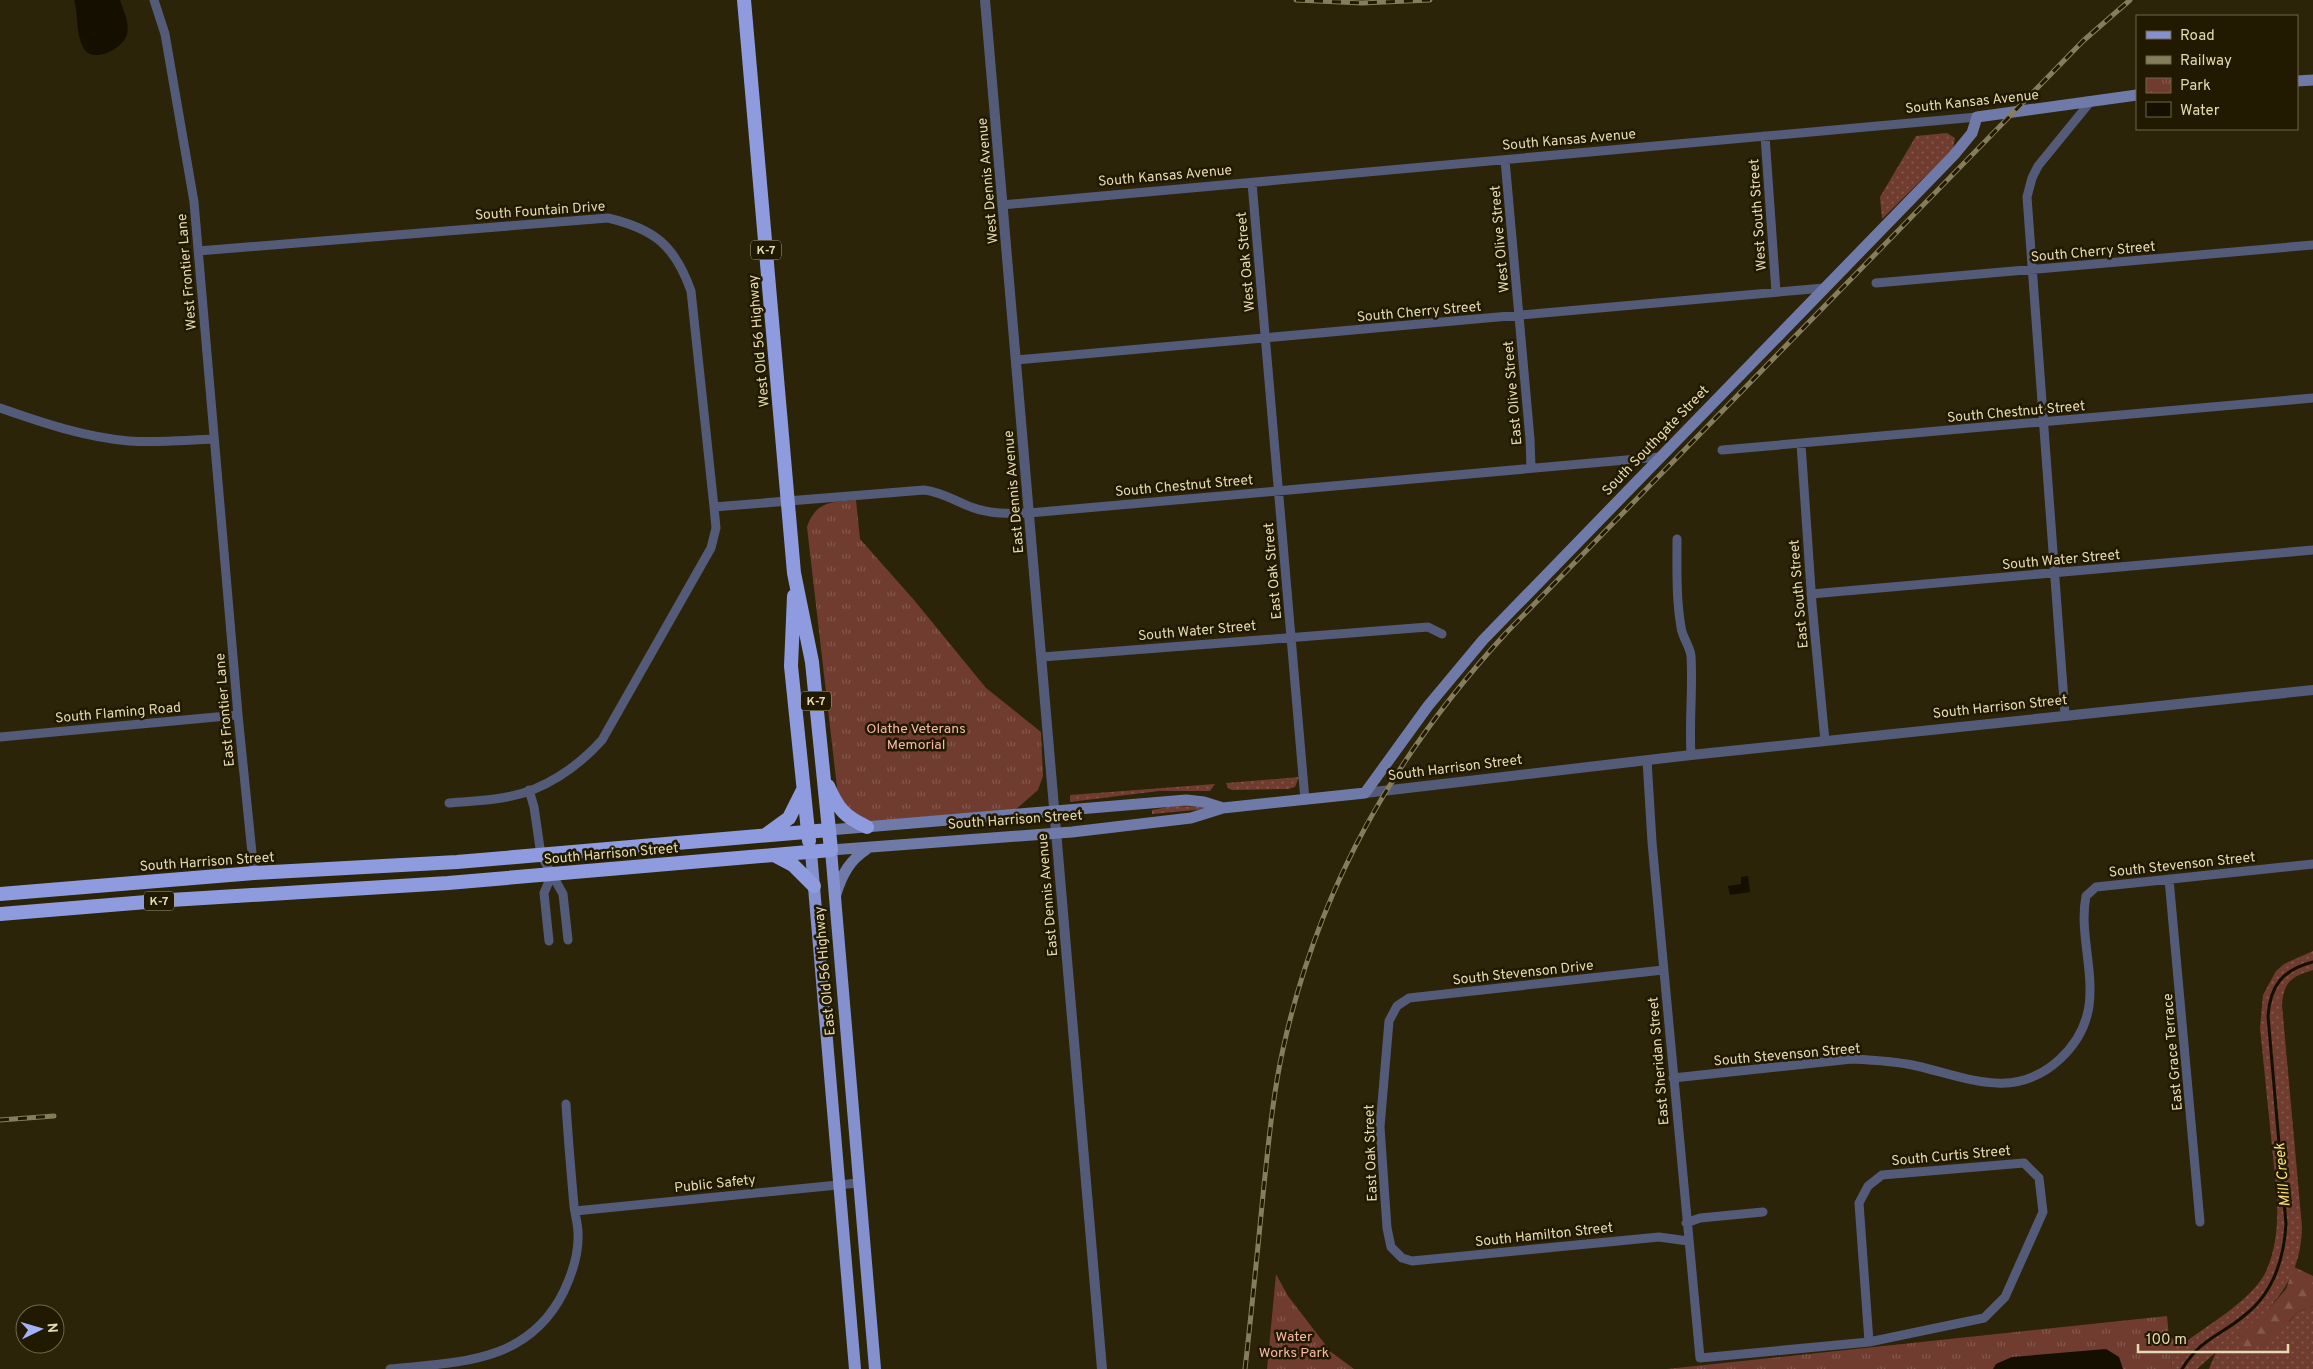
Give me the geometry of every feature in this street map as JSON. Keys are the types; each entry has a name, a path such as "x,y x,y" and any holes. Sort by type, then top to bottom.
{"highway":[{"name":"West Old 56 Highway","path":"744,0 788,500"},
{"name":"East Old 56 Highway","path":"788,500 794,573 792,666 811,852"},
{"name":"East Old 56 Highway","path":"794,573 812,662 831,850"},
{"path":"824,776 842,812 852,821 867,827"},
{"path":"764,836 789,818 804,787"},
{"name":"South Harrison Street","path":"0,894 254,873 447,863 829,830"},
{"name":"South Harrison Street","path":"0,914 171,900 448,883 831,850"},
{"path":"776,855 793,864 814,886"}],"main road":[{"path":"2298,81 2313,80"},
{"name":"South Kansas Avenue","path":"1977,117 2136,95"},
{"name":"South Southgate Street","path":"1365,793 1428,706 1483,640 1954,155 1972,133 1977,117"},
{"name":"South Harrison Street","path":"831,850 1056,833 1191,818 1222,808 1365,793"},
{"name":"South Harrison Street","path":"829,830 1186,800 1204,802 1222,808"},
{"path":"835,900 840,881 847,867 853,859 869,847"},
{"name":"East Old 56 Highway","path":"831,850 875,1369"},
{"name":"East Old 56 Highway","path":"811,852 855,1369"}],"street":[{"name":"West Frontier Lane","path":"154,0 165,34 194,202 223,545"},
{"name":"West Dennis Avenue","path":"985,0 1016,360"},
{"path":"2065,715 2026,212 2027,197 2032,178 2038,166 2091,101"},
{"name":"South Kansas Avenue","path":"1002,205 1071,197 1252,183 1977,117"},
{"name":"West South Street","path":"1765,136 1776,292"},
{"name":"West Olive Street","path":"1505,160 1519,316"},
{"name":"West Oak Street","path":"1252,183 1265,339"},
{"name":"South Fountain Drive","path":"198,251 608,218 632,224 648,231 664,243 676,257 691,291 716,528 711,548 602,740 596,748 571,769 530,790"},
{"name":"South Cherry Street","path":"1876,283 2313,245"},
{"name":"South Cherry Street","path":"1016,360 1824,288"},
{"name":"East Olive Street","path":"1519,316 1531,468"},
{"name":"East Oak Street","path":"1265,339 1305,800"},
{"name":"East Dennis Avenue","path":"1016,360 1102,1369"},
{"name":"South Chestnut Street","path":"1722,450 2313,398"},
{"path":"0,408 55,427 97,437 131,441 214,439"},
{"name":"East South Street","path":"1801,444 1811,594 1825,741"},
{"name":"South Chestnut Street","path":"714,507 924,490 943,494 989,512 1004,514 1029,513 1660,457"},
{"path":"1676,540 1677,603 1681,631 1691,653 1692,681 1689,723 1691,755"},
{"name":"East Frontier Lane","path":"223,545 254,873"},
{"name":"South Water Street","path":"1811,594 2313,550"},
{"name":"South Water Street","path":"1042,657 1428,626 1442,634"},
{"name":"South Harrison Street","path":"1365,793 1691,755 2313,690"},
{"name":"South Flaming Road","path":"0,737 238,715"},
{"name":"East Sheridan Street","path":"1647,760 1663,970 1700,1358"},
{"path":"449,802 508,797 530,790 541,855 564,894 568,940"},
{"name":"South Stevenson Street","path":"1673,1078 1852,1060 1880,1060 1916,1066 1990,1084 2023,1080 2039,1074 2054,1065 2073,1044 2084,1024 2089,1007 2090,989 2083,910 2086,896 2096,887 2313,864"},
{"path":"549,941 544,893 552,874"},
{"name":"East Grace Terrace","path":"2169,879 2200,1222"},
{"name":"South Stevenson Drive","path":"1393,1014 1397,1006 1409,998 1663,970"},
{"name":"East Oak Street","path":"1393,1014 1389,1021 1380,1127 1387,1228 1391,1247 1402,1258"},
{"path":"390,1369 468,1362 488,1356 514,1345 539,1327 560,1299 572,1271 578,1233 566,1104"},
{"name":"South Curtis Street","path":"1700,1358 1869,1342 1984,1318 2005,1297 2043,1212 2039,1178 2024,1163 1882,1175 1868,1186 1859,1203 1869,1342"},
{"name":"Public Safety","path":"575,1211 858,1183"},
{"path":"1686,1223 1700,1218 1763,1212"},
{"name":"South Hamilton Street","path":"1402,1258 1412,1261 1659,1236 1688,1241"}],"green space":[{"path":"1947,133 1955,138 1953,149 1882,219 1880,197 1916,136"},
{"name":"Olathe Veterans Memorial","path":"856,500 860,539 914,600 986,688 1041,732 1043,776 1038,790 1015,810 868,824 855,819 838,796 807,527 815,512 826,504"},
{"path":"1299,777 1295,787 1288,789 1232,790 1228,788 1226,783"},
{"path":"1215,784 1210,791 1159,791 1070,802 1070,795"},
{"path":"1174,806 1205,807 1206,809 1152,814 1152,810"},
{"path":"2313,951 2313,970 2299,975 2290,981 2285,990 2282,1005 2302,1227 2301,1245 2291,1276 2275,1302 2238,1336 2290,1321 2297,1312 2313,1306 2313,1369 2209,1369 2216,1352 2197,1369 2172,1369 2169,1338 2187,1341 2232,1309 2253,1290 2267,1269 2276,1233 2277,1196 2260,1028 2263,995 2276,971 2284,964"},
{"path":"2294,1267 2313,1276 2313,1306 2297,1312 2271,1343 2245,1349 2238,1336 2274,1303 2286,1289"},
{"name":"Water Works Park","path":"1276,1274 1288,1296 1331,1352 1354,1369 1267,1369"},
{"path":"2167,1316 2172,1369 1667,1369"},
{"path":"1861,1359 1862,1369 1839,1369 1838,1362"}],"water":[{"path":"74,0 120,0 127,21 128,30 125,39 115,49 101,55 89,53 84,49 79,37"},
{"path":"1748,876 1750,892 1730,895 1728,886 1741,884 1741,877"},
{"path":"2106,1349 2119,1357 2123,1369 1993,1369 1996,1364 2012,1357"}],"waterway":[{"name":"Mill Creek","path":"2182,1369 2197,1350 2255,1306 2270,1286 2280,1262 2286,1224 2268,1016 2269,1005 2275,988 2286,975 2302,965 2313,962"}],"railway":[{"path":"1296,0 1362,3 1430,0"},
{"path":"1245,1369 1277,1083 1283,1049 1298,989 1317,932 1340,878 1366,825 1396,775 1430,726 1467,678 1507,632 2083,41 2130,0"},
{"path":"0,1120 54,1116"}]}
